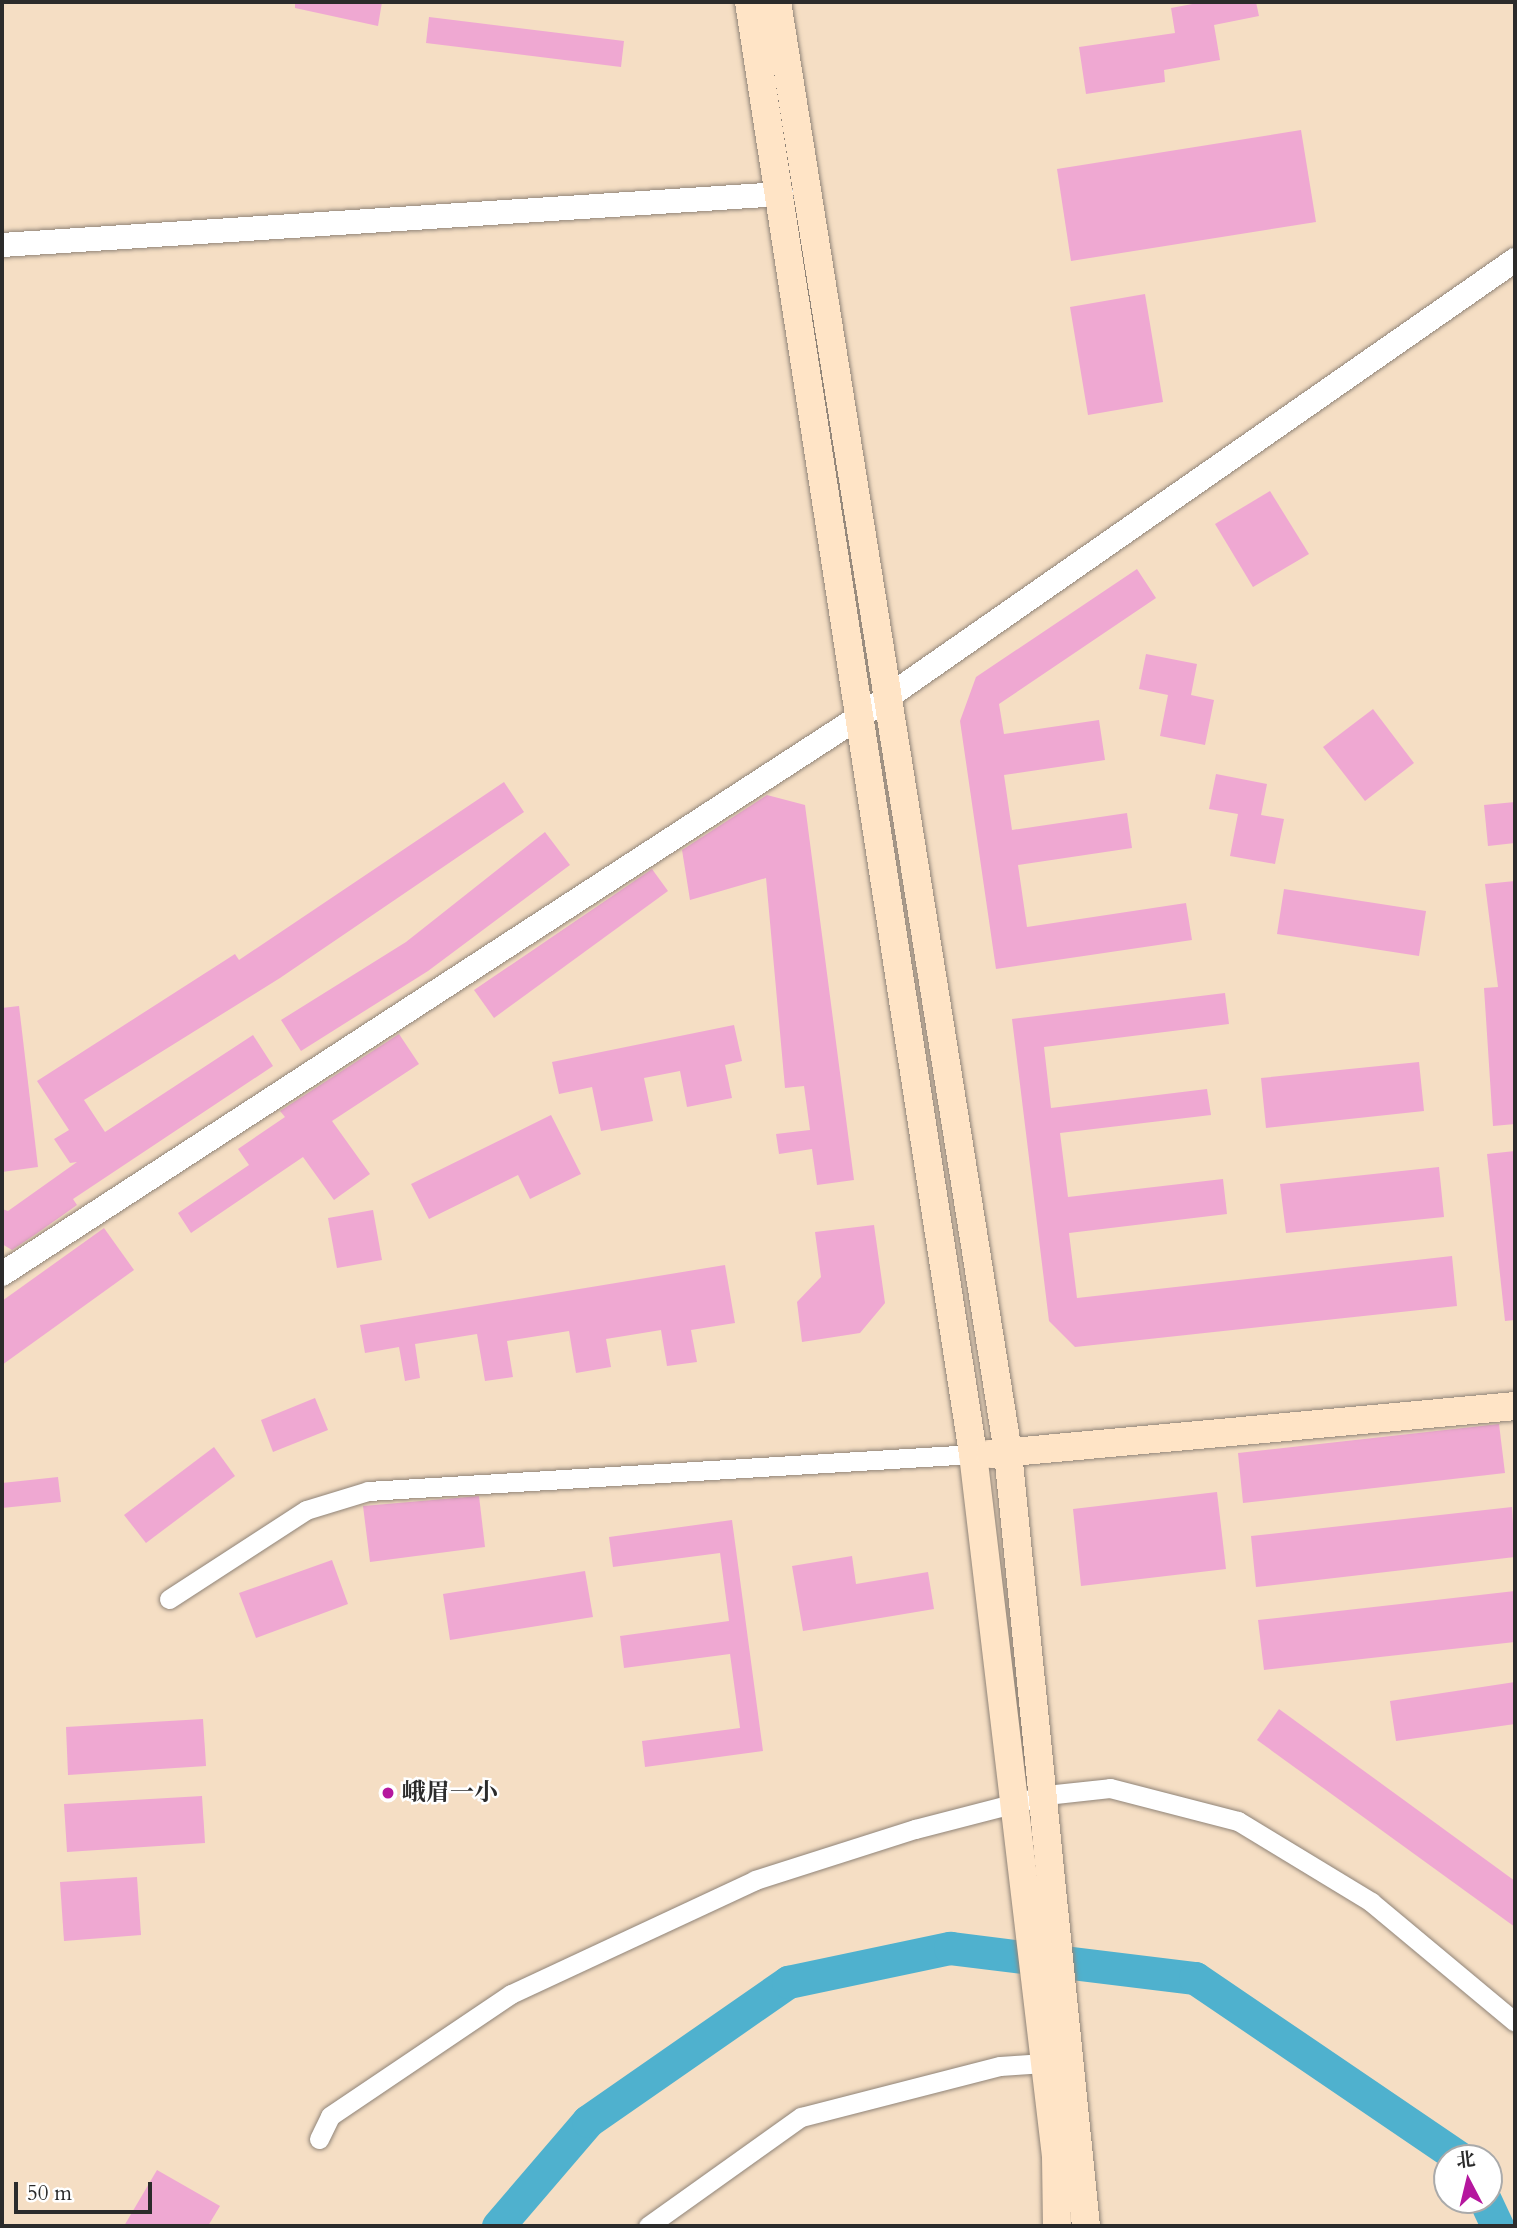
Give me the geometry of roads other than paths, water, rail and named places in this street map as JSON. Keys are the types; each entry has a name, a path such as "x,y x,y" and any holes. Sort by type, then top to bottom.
{"main road":[{"path":"749,2 862,716 973,1454 1043,2056 1057,2226"},
{"path":"777,2 1009,1453 1046,1796 1086,2226"},
{"path":"973,1454 1009,1453 1515,1406"}],"street":[{"path":"2,245 781,194"},
{"path":"2,1274 862,716 1515,260"},
{"path":"169,1599 306,1510 368,1491 973,1454"},
{"path":"319,2139 330,2116 511,1994 755,1880 1013,1804 1046,1796 1110,1788 1238,1821 1371,1902 1515,2022"},
{"path":"648,2226 801,2117 1043,2056"}],"waterway":[{"path":"498,2226 588,2121 788,1982 950,1948 1195,1978 1439,2144"},
{"path":"1491,2214 1497,2226"}],"place":[{"name":"峨眉一小","path":"388,1793"}]}
